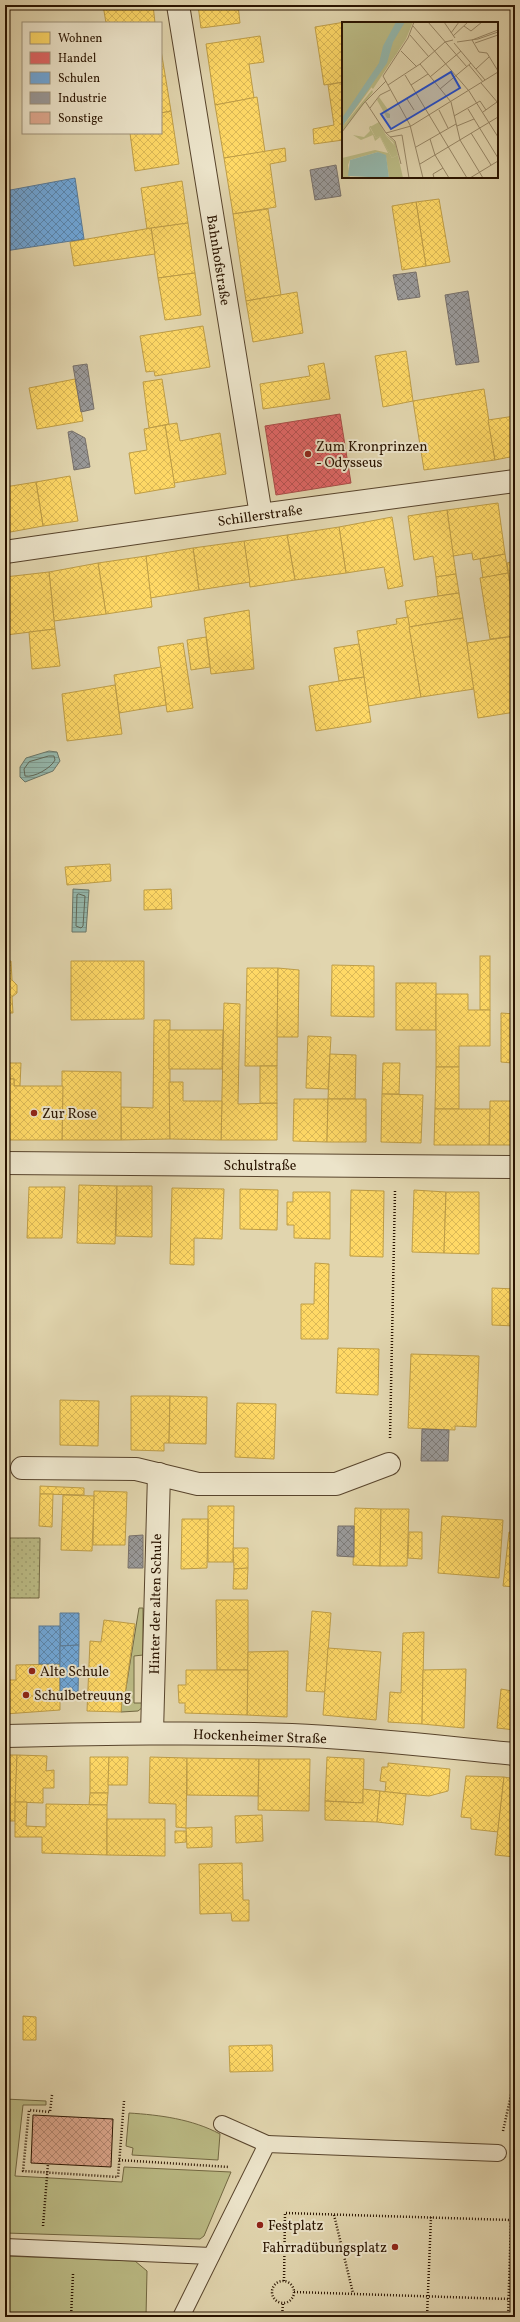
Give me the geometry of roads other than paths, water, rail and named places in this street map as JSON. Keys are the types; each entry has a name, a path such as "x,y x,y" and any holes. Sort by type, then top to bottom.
{"street":[{"name":"Bahnhofstraße","path":"178,5 261,515"},
{"name":"Schillerstraße","path":"5,552 261,515 515,481"},
{"name":"Schulstraße","path":"5,1163 515,1167"},
{"path":"22,1468 136,1469 198,1484 336,1484 389,1464"},
{"name":"Hinter der alten Schule","path":"152,1733 159,1474"},
{"name":"Hockenheimer Straße","path":"5,1736 152,1733 323,1737 406,1742 515,1754"}],"lane":[{"path":"222,2124 267,2144 498,2153"},
{"path":"181,2317 267,2144"},
{"path":"5,2247 211,2256"}],"water":[{"path":"49,751 57,752 60,761 53,771 25,782 20,777 20,767 26,758"},
{"path":"73,889 89,890 86,932 72,932"}],"place":[{"name":"Zum Kronprinzen - Odysseus","path":"308,454"},
{"name":"Zur Rose","path":"34,1113"},
{"name":"Alte Schule","path":"32,1671"},
{"name":"Schulbetreuung","path":"26,1695"},
{"name":"Festplatz","path":"260,2225"},
{"name":"Fahrradübungsplatz","path":"395,2247"}]}
